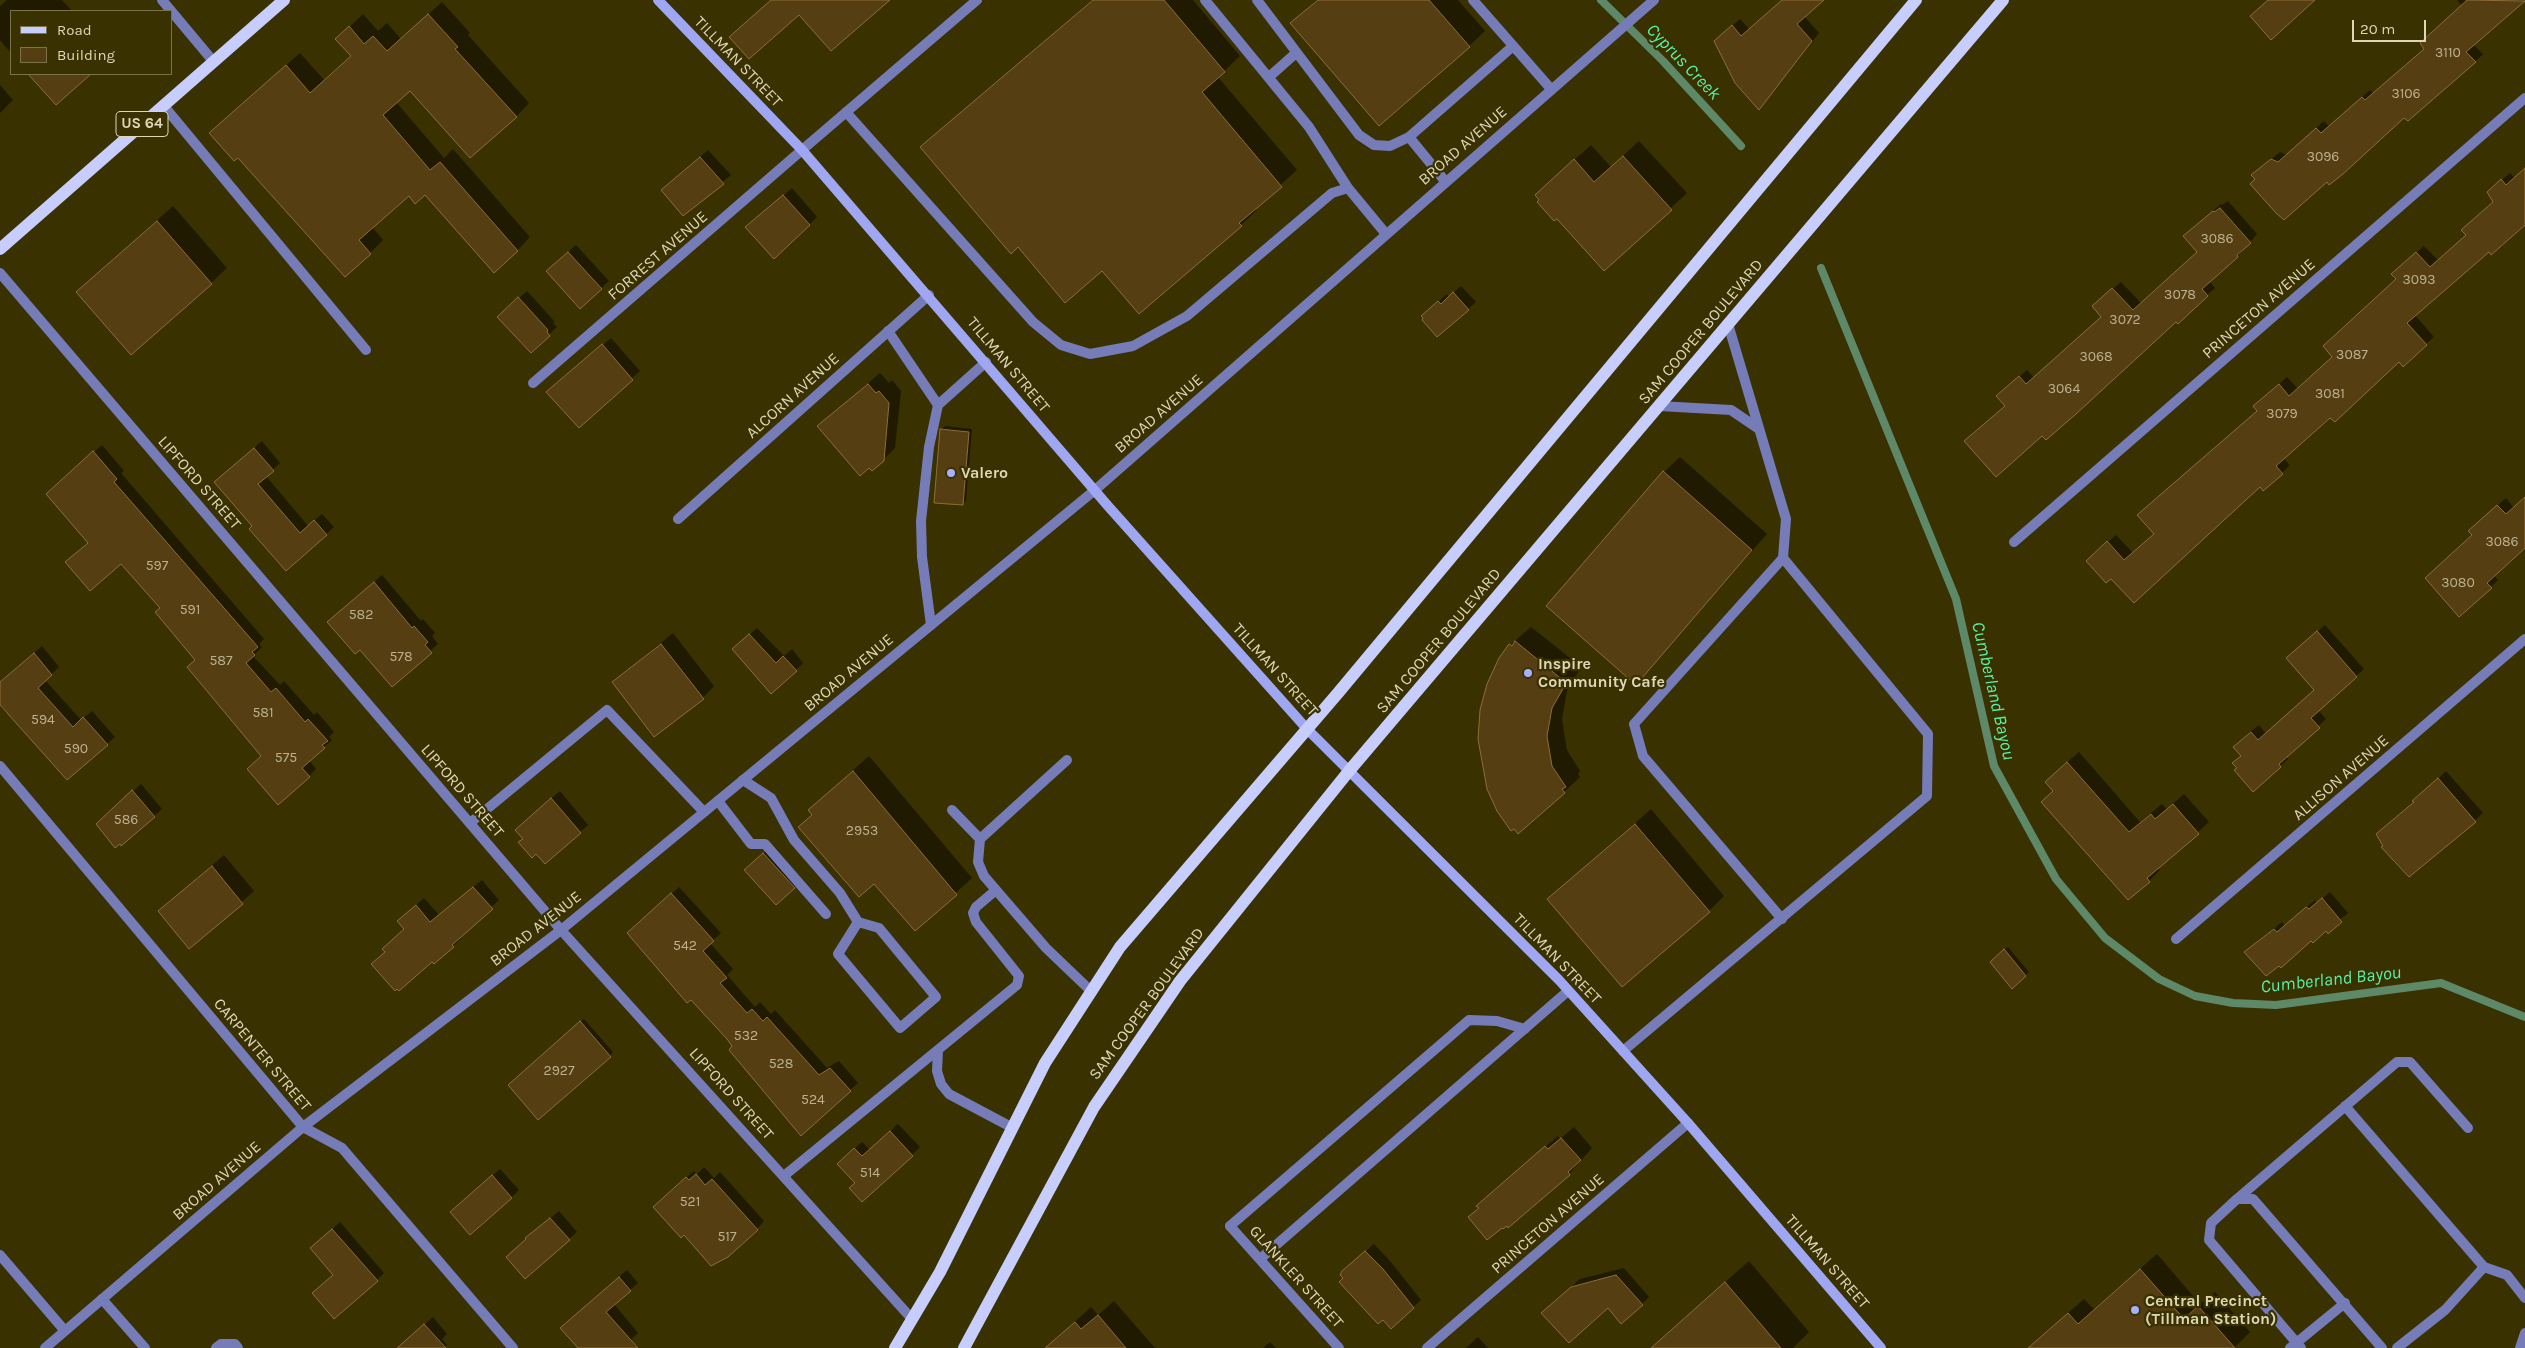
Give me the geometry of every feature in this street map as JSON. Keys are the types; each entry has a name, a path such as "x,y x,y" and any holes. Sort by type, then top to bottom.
{"main road":[{"name":"US 64","path":"0,249 284,0"},
{"name":"TILLMAN STREET","path":"658,0 802,150 929,295 1094,490 1307,729 1568,991 1688,1123 1881,1348"},
{"path":"895,1348 940,1272 1045,1064 1120,948 1307,729 1916,0"},
{"name":"SAM COOPER BOULEVARD","path":"964,1348 1100,1099 1180,981 1349,771 2003,0"}],"street":[{"path":"162,0 170,10"},
{"name":"FORREST AVENUE","path":"532,383 977,0"},
{"path":"1205,0 1309,127 1348,188 1386,234"},
{"path":"1257,0 1359,135 1374,145 1390,146 1409,137 1512,47"},
{"path":"1473,0 1512,47 1551,89"},
{"name":"BROAD AVENUE","path":"45,1348 303,1127 561,930 1094,490 1654,0"},
{"path":"172,12 213,61"},
{"path":"1269,77 1296,53"},
{"name":"PRINCETON AVENUE","path":"2014,542 2525,98"},
{"path":"164,104 366,350"},
{"path":"846,112 1033,322 1061,345 1090,354 1134,346 1187,316 1332,193 1348,188"},
{"path":"1409,137 1445,181"},
{"name":"LIPFORD STREET","path":"0,273 561,930 785,1175 912,1319"},
{"name":"ALCORN AVENUE","path":"678,519 929,295"},
{"path":"1728,324 1786,518 1783,558 1634,724 1643,756 1782,919"},
{"path":"888,331 938,405"},
{"path":"931,625 922,557 921,521 928,448 938,405 986,362"},
{"path":"1659,406 1731,410 1759,430"},
{"path":"1623,1051 1927,796 1928,734 1783,558"},
{"name":"ALLISON AVENUE","path":"2176,940 2525,639"},
{"path":"470,823 608,710 704,812"},
{"path":"1067,760 980,839 978,862 984,876 1046,948 1092,992"},
{"name":"CARPENTER STREET","path":"0,766 303,1127 342,1148 514,1348"},
{"path":"743,780 771,798 794,840 840,893 858,922 879,928 936,997 900,1028 838,954 858,922"},
{"path":"718,801 751,844 765,844 826,914"},
{"path":"952,810 980,839"},
{"path":"785,1175 1017,985 1019,976 976,922 973,913 976,907 996,890"},
{"path":"1260,1259 1568,991"},
{"name":"GLANKLER STREET","path":"1339,1348 1230,1226 1469,1020 1497,1021 1524,1029"},
{"path":"938,1050 937,1071 941,1084 949,1094 1013,1128"},
{"path":"2345,1303 2296,1346 2209,1240 2211,1223 2237,1198 2398,1062 2410,1062 2468,1128"},
{"path":"2345,1106 2484,1267 2507,1274 2525,1298"},
{"name":"PRINCETON AVENUE","path":"1427,1348 1688,1123"},
{"path":"2237,1198 2253,1199 2382,1348"},
{"path":"0,1255 64,1331"},
{"path":"2397,1348 2445,1310 2484,1267"},
{"path":"102,1299 145,1348"},
{"path":"2520,1348 2525,1333"},
{"path":"216,1348 221,1344 236,1346"}],"building":[{"path":"771,0 890,0 831,51 799,15 749,59 729,37"},
{"path":"1093,0 1164,0 1225,72 1202,92 1282,187 1239,223 1242,226 1139,314 1102,271 1065,303 1018,247 1011,254 920,147"},
{"path":"1318,0 1429,0 1470,47 1379,126 1290,23"},
{"path":"1782,0 1824,0 1797,24 1812,41 1759,110 1735,83 1714,41 1732,25 1741,36"},
{"path":"2268,0 2315,0 2271,40 2250,16"},
{"path":"2467,0 2525,1 2466,52 2476,62 2408,121 2404,118 2343,174 2329,185 2327,182 2284,220 2250,184 2255,179 2251,175 2271,159 2278,162 2316,128 2321,133 2362,97 2365,100 2424,49 2420,43"},
{"path":"428,14 458,47 455,49 517,117 470,158 410,91 383,115 430,170 440,162 518,251 494,273 425,195 415,204 409,196 359,240 371,254 345,277 238,158 234,161 209,133 286,65 310,93 351,56 335,39 349,26 364,44 373,36 387,51"},
{"path":"29,75 90,75 56,105"},
{"path":"1623,156 1672,210 1604,271 1557,219 1554,221 1537,202 1539,200 1535,195 1574,159 1594,182"},
{"path":"700,157 724,184 683,216 661,190"},
{"path":"2525,168 2525,225 2491,255 2489,252 2407,323 2427,345 2403,367 2399,362 2335,422 2330,418 2276,466 2283,474 2263,491 2260,487 2134,603 2111,579 2106,583 2086,561 2107,541 2124,560 2154,534 2137,515 2257,411 2253,406 2279,384 2289,396 2332,357 2323,346 2396,279 2391,274 2416,252 2430,267 2466,235 2461,230 2493,202 2487,192 2501,179 2506,185"},
{"path":"783,195 810,225 774,259 745,227"},
{"path":"2220,208 2251,243 2202,289 2208,296 2178,324 2176,322 2046,440 2042,436 1996,477 1964,441 2005,406 1996,396 2019,376 2026,384 2101,317 2092,306 2112,288 2133,310 2197,252 2183,236 2213,211"},
{"path":"157,221 212,284 131,355 76,292"},
{"path":"568,252 602,289 580,309 546,271"},
{"path":"1453,292 1469,310 1437,337 1422,320 1421,316 1438,301 1441,304"},
{"path":"518,297 548,330 547,332 550,336 531,353 497,317"},
{"path":"602,344 633,380 579,428 546,392"},
{"path":"868,384 876,393 879,391 889,403 884,461 872,471 869,468 860,476 817,426"},
{"path":"940,429 969,432 963,505 934,503"},
{"path":"254,448 274,471 258,484 300,533 314,520 327,535 286,571 249,529 252,526 214,482"},
{"path":"93,451 117,479 114,482 258,647 252,652 255,655 246,663 271,692 276,688 305,722 308,719 328,741 322,745 325,748 302,768 310,777 278,805 247,769 261,756 187,667 195,660 155,612 160,608 121,564 90,591 65,562 88,543 46,494"},
{"path":"1663,471 1752,550 1636,685 1546,606"},
{"path":"2525,497 2525,548 2487,583 2492,588 2459,617 2425,578 2472,535 2468,531 2497,505 2506,514"},
{"path":"374,582 412,628 414,626 428,642 425,645 432,653 392,687 360,650 355,654 327,622"},
{"path":"2317,631 2357,677 2311,718 2320,728 2279,764 2281,767 2253,792 2234,770 2237,768 2232,763 2241,756 2233,747 2251,732 2258,740 2314,690 2286,658"},
{"path":"749,634 776,663 783,656 797,671 771,694 732,649"},
{"path":"1515,641 1564,681 1561,685 1564,687 1552,708 1547,736 1552,766 1566,787 1562,789 1565,793 1518,834 1514,829 1511,831 1497,811 1487,789 1478,739 1480,710 1487,684 1499,658 1509,644 1512,646"},
{"path":"661,644 704,699 654,737 612,682"},
{"path":"34,653 52,675 38,688 73,727 83,717 108,745 67,780 0,705 0,682"},
{"path":"2067,762 2129,832 2151,814 2155,819 2173,804 2199,834 2147,878 2150,882 2128,900 2041,802 2053,791 2045,782"},
{"path":"853,771 957,895 915,931 874,884 859,897 798,827 812,815 808,810"},
{"path":"2438,778 2476,822 2409,877 2381,847 2383,846 2376,834 2414,802 2412,801"},
{"path":"132,790 155,817 121,846 120,844 115,848 96,824"},
{"path":"551,798 581,833 545,864 536,854 532,858 518,842 523,839 515,830"},
{"path":"1635,824 1710,912 1622,987 1547,899"},
{"path":"763,853 795,888 776,905 744,870"},
{"path":"212,866 243,904 189,949 158,911"},
{"path":"473,887 493,909 452,945 454,947 434,964 432,962 399,991 397,989 395,991 371,964 385,952 382,949 404,929 397,921 416,905 430,922"},
{"path":"671,893 714,941 703,951 727,978 720,983 747,1013 752,1009 763,1021 767,1017 819,1075 830,1068 851,1091 801,1136 729,1050 732,1046 727,1039 691,1000 687,1003 627,933"},
{"path":"2322,898 2342,922 2328,934 2326,931 2313,943 2311,941 2281,968 2279,966 2266,976 2244,952 2274,929 2277,932 2306,907 2309,909"},
{"path":"2004,949 2026,976 2012,989 1990,962"},
{"path":"580,1021 611,1057 538,1120 508,1085"},
{"path":"890,1131 913,1156 862,1202 849,1188 855,1183 837,1164 854,1148 862,1156"},
{"path":"1561,1138 1581,1160 1568,1172 1570,1175 1508,1228 1507,1226 1502,1228 1487,1240 1468,1217 1479,1208 1476,1206 1545,1146 1548,1149"},
{"path":"696,1174 705,1185 712,1179 758,1230 728,1257 711,1266 684,1235 681,1238 653,1207 686,1177 689,1180"},
{"path":"492,1175 512,1198 470,1235 450,1212"},
{"path":"550,1218 570,1240 525,1279 506,1257 525,1238"},
{"path":"332,1229 378,1281 334,1319 312,1293 333,1275 310,1248"},
{"path":"1365,1251 1383,1269 1414,1308 1391,1329 1383,1320 1378,1324 1339,1282 1343,1278 1340,1275 1342,1271"},
{"name":"Central Precinct (Tillman Station)","path":"2140,1269 2184,1319 2198,1306 2235,1348 2028,1348 2068,1313 2078,1324"},
{"path":"1616,1275 1643,1305 1621,1324 1608,1308 1569,1343 1541,1313 1571,1287"},
{"path":"619,1277 631,1291 606,1312 638,1348 578,1348 560,1328"},
{"path":"1725,1282 1781,1348 1651,1348"},
{"path":"1098,1315 1126,1348 1045,1348 1075,1322 1081,1329"},
{"path":"424,1324 446,1348 397,1348"}],"waterway":[{"name":"Cyprus Creek","path":"1601,0 1663,61 1741,146"},
{"name":"Cumberland Bayou","path":"1821,268 1956,599 1994,766 2056,879 2105,938 2159,979 2195,996 2233,1003 2276,1005 2441,983 2525,1017"}],"place":[{"name":"Valero","path":"951,473"},
{"name":"Inspire Community Cafe","path":"1528,673"},
{"name":"Central Precinct (Tillman Station)","path":"2135,1310"}]}
